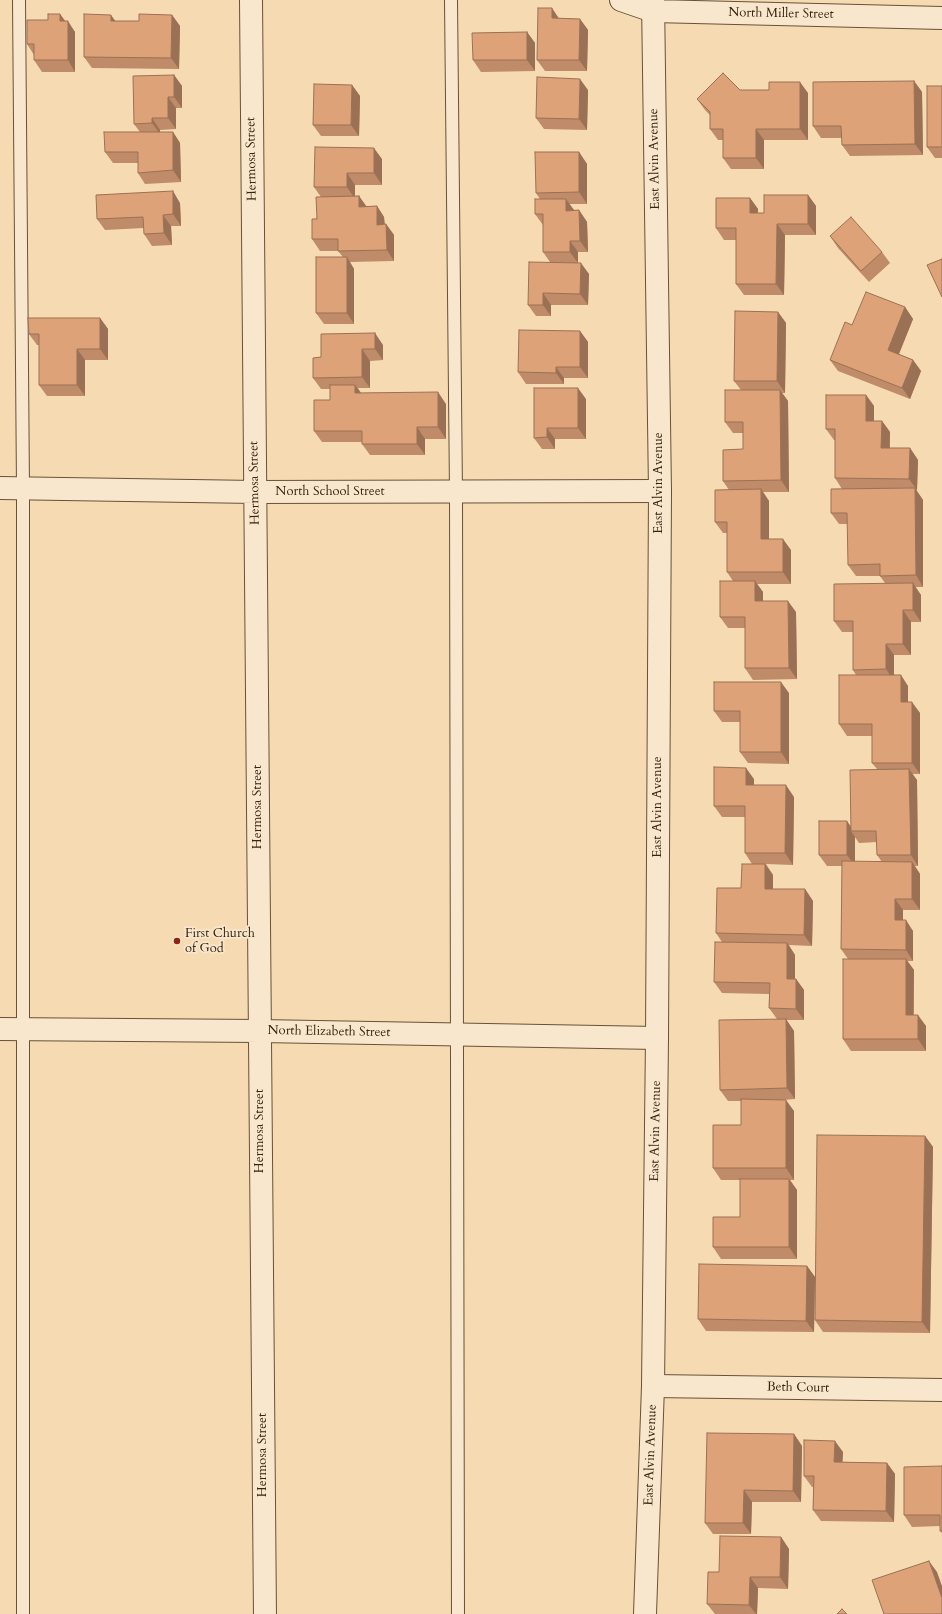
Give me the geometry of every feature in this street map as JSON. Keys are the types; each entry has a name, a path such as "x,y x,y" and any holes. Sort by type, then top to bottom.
{"street":[{"name":"Hermosa Street","path":"250,0 265,1614"},
{"name":"North Miller Street","path":"622,0 653,5 942,18"},
{"name":"East Alvin Avenue","path":"645,1614 653,1386 657,1038 660,491 653,5"},
{"name":"North School Street","path":"0,488 255,492 660,491"},
{"name":"North Elizabeth Street","path":"0,1029 260,1030 657,1038"},
{"name":"Beth Court","path":"653,1386 942,1390"}],"lane":[{"path":"19,0 23,488 23,1614"},
{"path":"451,0 456,492 458,1614"}],"building":[{"path":"538,8 552,8 552,18 580,19 579,60 537,60"},
{"path":"48,14 60,14 60,21 68,21 68,60 34,60 34,44 27,44 27,20 48,20"},
{"path":"84,14 111,15 111,21 139,21 139,14 172,15 171,58 84,57"},
{"path":"527,32 527,60 473,60 472,33"},
{"path":"723,73 740,90 769,90 769,82 800,82 800,129 756,129 756,158 723,158 723,129 710,129 710,112 697,99"},
{"path":"174,75 174,97 168,97 168,118 152,118 152,123 134,124 133,76"},
{"path":"537,77 580,79 579,119 536,118"},
{"path":"914,81 915,144 842,145 841,126 813,126 813,82"},
{"path":"314,84 352,85 351,125 313,125"},
{"path":"927,86 942,86 942,147 927,147"},
{"path":"104,132 173,132 173,170 138,173 138,152 105,152"},
{"path":"315,147 374,148 374,173 347,173 347,187 314,187"},
{"path":"535,152 579,152 579,192 536,193"},
{"path":"173,191 173,214 163,215 164,233 144,234 143,217 97,219 96,195"},
{"path":"764,195 808,195 808,224 777,224 776,284 736,284 736,228 716,228 716,198 750,198 750,213 764,213"},
{"path":"359,196 359,207 377,206 377,225 386,224 387,250 338,251 338,239 312,239 312,219 317,219 316,197"},
{"path":"535,199 566,199 566,211 579,210 580,241 570,241 570,252 543,252 543,214 535,214"},
{"path":"851,217 882,252 861,271 830,236"},
{"path":"316,257 347,257 347,313 316,313"},
{"path":"942,259 942,297 927,265"},
{"path":"529,262 581,263 580,294 543,293 543,305 528,305"},
{"path":"866,292 905,307 888,350 913,360 902,388 830,360 845,322 852,325"},
{"path":"735,311 778,312 777,381 734,381"},
{"path":"28,318 100,318 100,349 77,349 77,385 39,385 39,334 29,334"},
{"path":"519,330 580,331 580,367 556,367 556,373 518,372"},
{"path":"375,333 375,349 362,349 362,377 313,378 313,358 321,357 321,334"},
{"path":"330,385 355,385 355,393 438,392 438,427 417,427 417,444 362,444 362,431 314,431 314,400 330,400"},
{"path":"534,388 578,388 578,428 547,428 547,437 534,438"},
{"path":"725,390 780,390 781,480 723,481 723,450 743,449 743,422 725,422"},
{"path":"826,395 866,395 866,421 882,421 881,448 910,448 909,479 835,478 835,429 826,429"},
{"path":"915,488 916,575 880,576 880,564 848,565 847,513 831,513 831,489"},
{"path":"761,489 761,539 783,539 783,572 727,572 727,522 715,522 715,490"},
{"path":"720,581 755,581 755,601 788,601 789,668 745,668 745,617 720,617"},
{"path":"913,583 913,610 903,610 903,644 886,644 886,669 853,670 853,621 834,621 834,584"},
{"path":"839,675 901,675 901,702 912,702 912,763 872,763 872,724 839,724"},
{"path":"714,682 781,682 781,752 740,752 740,711 714,711"},
{"path":"714,767 746,768 746,785 786,785 785,853 745,853 745,806 714,806"},
{"path":"909,769 911,855 877,855 876,831 851,831 850,770"},
{"path":"819,821 847,821 847,855 819,855"},
{"path":"842,861 912,862 912,899 895,899 895,920 906,920 906,950 841,949"},
{"path":"742,864 765,864 765,889 805,889 804,935 716,933 717,888 741,888"},
{"path":"715,942 787,943 787,979 796,979 796,1009 769,1008 770,983 714,982"},
{"path":"843,959 906,959 906,1015 918,1015 918,1039 843,1039"},
{"path":"786,1019 787,1088 720,1090 719,1020"},
{"path":"741,1099 786,1100 786,1168 713,1168 713,1125 741,1125"},
{"path":"817,1135 925,1136 922,1322 815,1320"},
{"path":"740,1179 789,1179 789,1247 713,1247 713,1217 740,1217"},
{"path":"699,1264 807,1266 806,1321 698,1319"},
{"path":"707,1433 794,1434 793,1491 744,1490 743,1523 705,1523"},
{"path":"804,1440 835,1441 834,1462 887,1463 886,1511 813,1510 814,1476 804,1476"},
{"path":"942,1466 942,1531 940,1531 940,1515 904,1515 904,1467"},
{"path":"720,1536 781,1537 780,1577 750,1577 749,1605 707,1604 708,1572 719,1572"},
{"path":"929,1561 942,1598 942,1614 884,1614 872,1580"},
{"path":"842,1609 847,1614 837,1614"}],"place":[{"name":"First Church of God","path":"177,941"}]}
